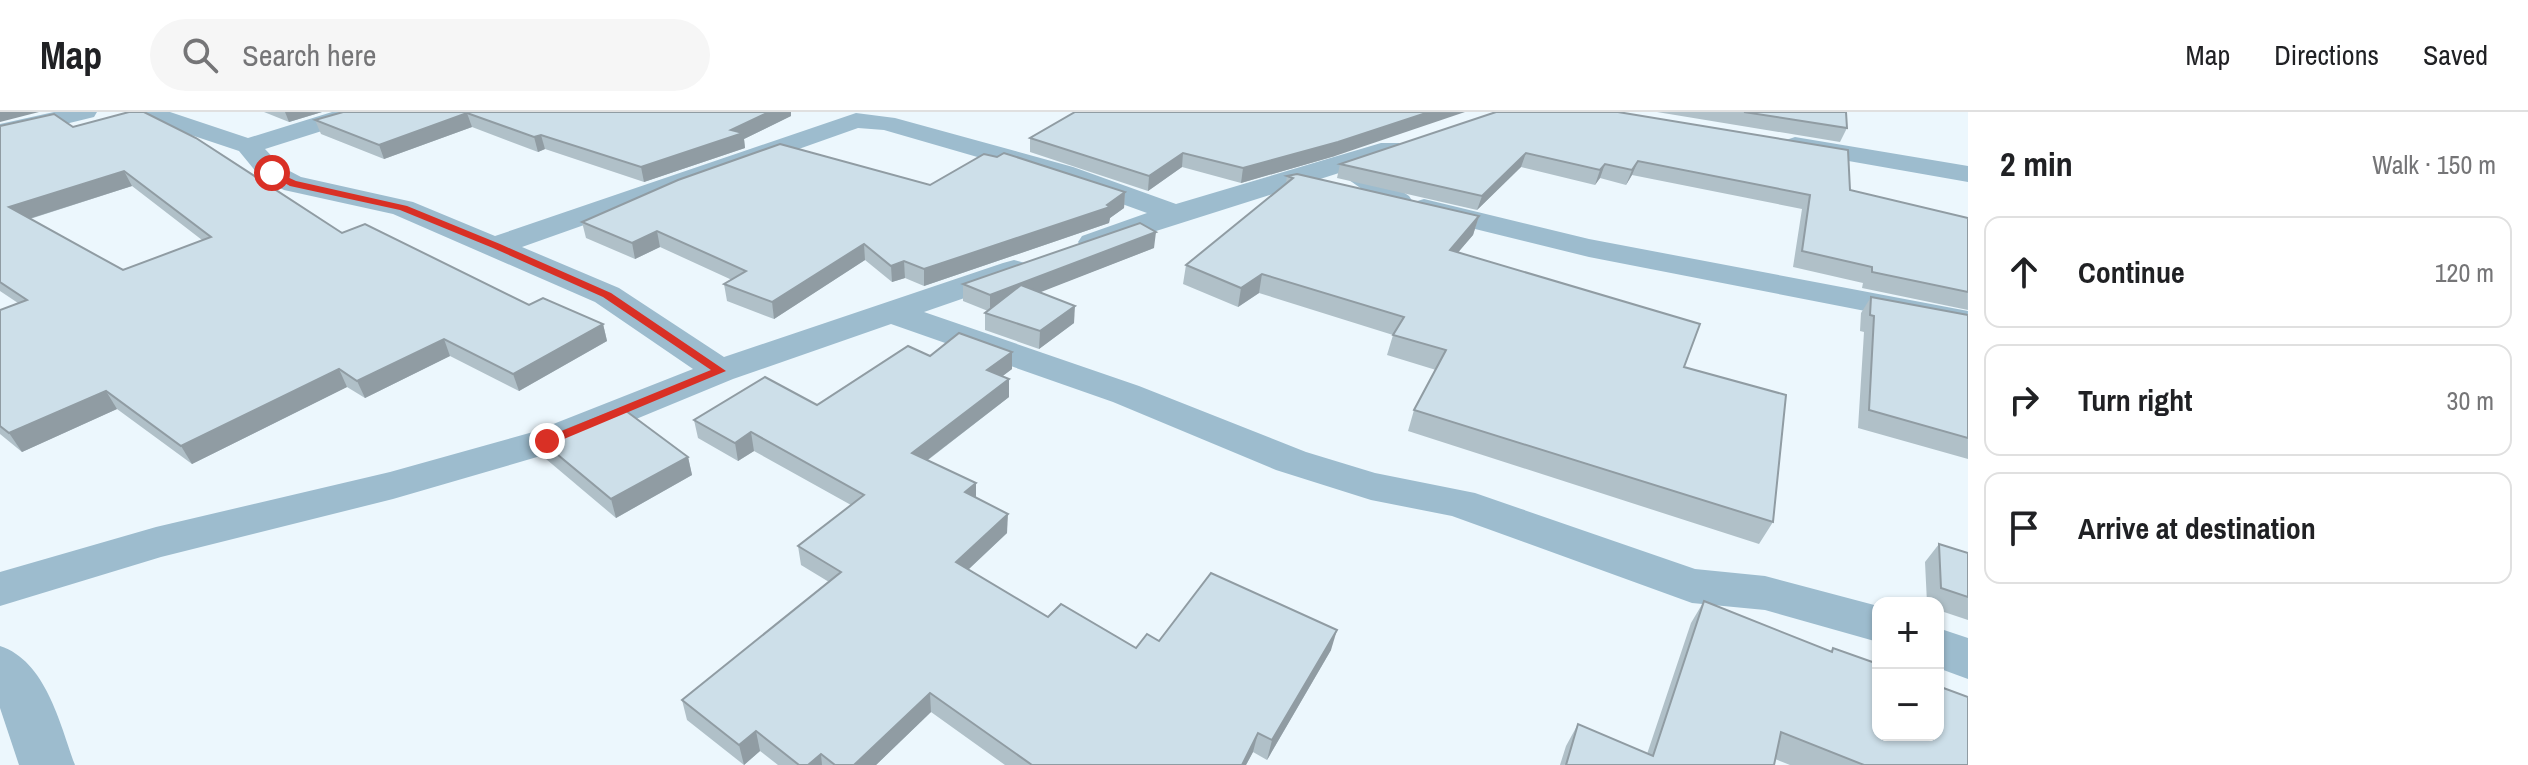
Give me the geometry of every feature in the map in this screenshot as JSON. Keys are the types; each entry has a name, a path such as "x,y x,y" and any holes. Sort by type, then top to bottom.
{"street":[{"path":"0,132 85,112"},
{"path":"146,112 248,146 272,173 294,184 339,191 403,208 607,295 720,371"},
{"path":"248,146 357,112"},
{"path":"497,246 856,120 886,123 1063,173 1175,213"},
{"path":"0,589 156,543 393,485 547,441 720,371 1175,213 1345,165 1428,136"},
{"path":"1777,142 1968,174"},
{"path":"1345,165 1399,202"},
{"path":"1295,180 1589,248 1968,321"},
{"path":"894,313 1126,394 1331,474 1371,486 1460,503 1692,586 1765,593 1872,622"},
{"path":"1944,649 1968,659"},
{"path":"0,666 28,707 47,765"}],"building":[{"path":"129,112 144,112 196,138 342,233 365,224 529,305 543,298 603,324 513,374 444,339 357,381 339,369 181,446 106,391 9,433 0,426 0,310 27,300 0,282 0,126 54,114 73,127","holes":["124,171 211,237 123,270 9,207"]},
{"path":"343,112 769,112 731,130 743,133 641,167 541,135 534,137 467,113 379,145 315,120"},
{"path":"1075,112 1429,112 1338,142 1243,168 1183,153 1149,176 1030,138"},
{"path":"1496,112 1618,112 1848,150 1850,190 1968,218 1968,292 1872,272 1872,267 1802,251 1810,195 1638,161 1632,170 1605,164 1600,170 1526,153 1482,196 1340,164"},
{"path":"1744,112 1846,112 1847,128"},
{"path":"780,144 930,185 984,154 997,157 1004,153 1125,192 1107,205 1110,207 924,269 904,261 891,266 864,244 772,302 724,284 746,271 657,231 632,243 582,222 678,180"},
{"path":"1297,174 1479,216 1450,250 1700,324 1684,367 1786,395 1773,522 1414,410 1446,350 1393,335 1404,317 1262,274 1241,288 1186,265 1293,178 1287,176"},
{"path":"1140,223 1156,232 990,295 963,284"},
{"path":"1021,285 1075,306 1040,331 985,313"},
{"path":"1871,297 1968,315 1968,438 1869,410 1874,316 1870,315"},
{"path":"959,333 1012,352 987,370 1009,379 912,453 976,483 965,492 1008,514 956,562 1048,617 1061,604 1136,648 1147,634 1159,641 1211,573 1337,630 1272,740 1258,733 1242,765 1032,765 930,693 854,765 835,765 821,754 808,765 799,765 756,731 739,745 682,700 841,572 798,546 864,495 751,432 735,443 694,420 765,377 817,405 908,346 930,356"},
{"path":"622,408 688,457 611,499 540,440"},
{"path":"1939,544 1968,553 1968,597 1941,588"},
{"path":"1704,601 1832,652 1833,648 1872,662 1872,741 1944,741 1944,688 1968,697 1968,765 1864,765 1781,732 1774,765 1566,765 1578,724 1653,756"}],"route":[{"path":"272,173 294,184 339,191 403,208 497,246 607,295 720,371 547,441"}]}
